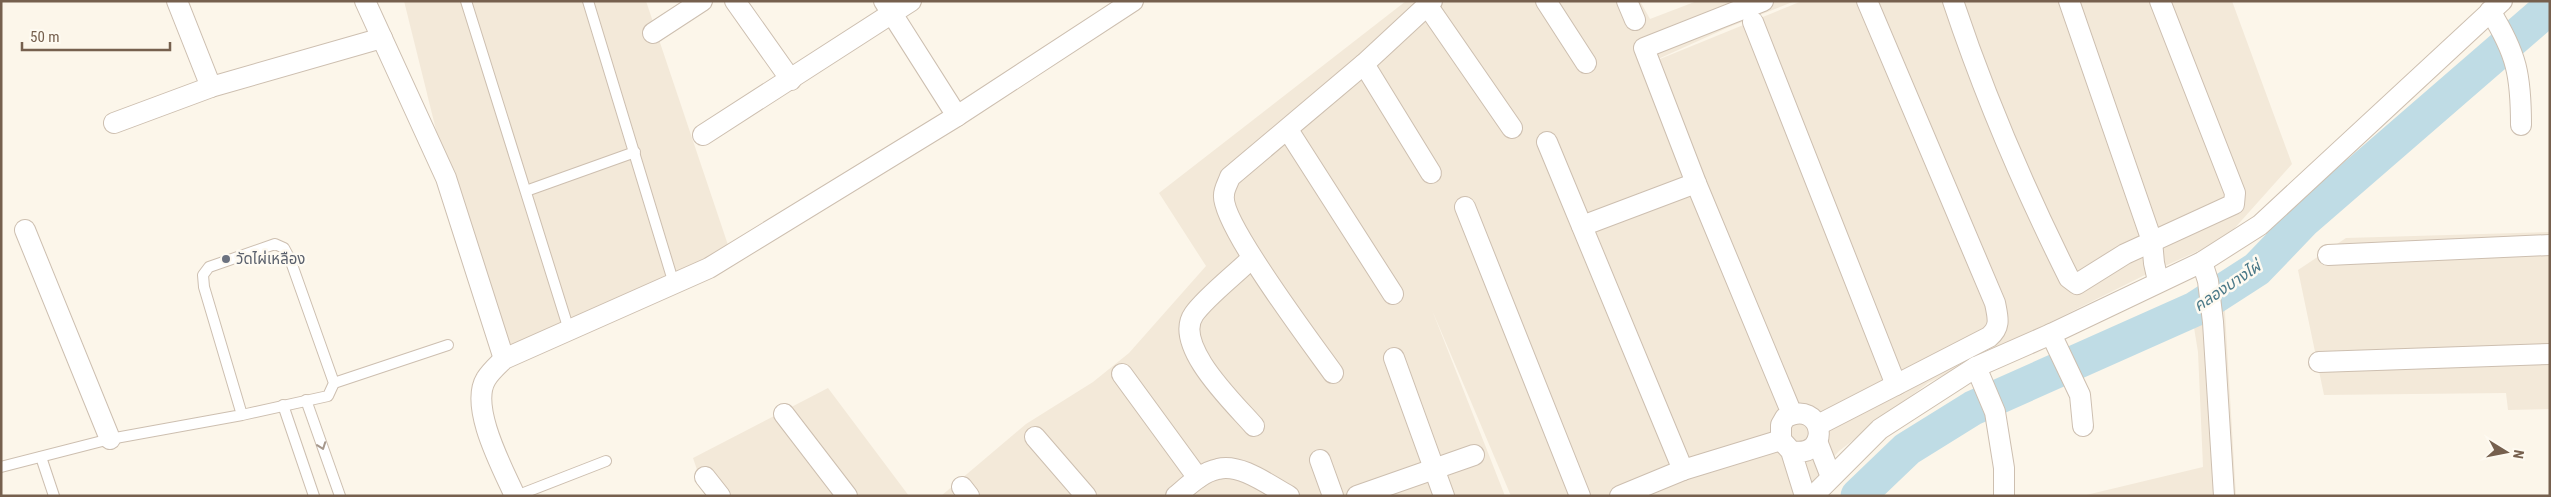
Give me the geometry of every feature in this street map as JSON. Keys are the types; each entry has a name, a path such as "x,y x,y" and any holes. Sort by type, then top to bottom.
{"street":[{"path":"177,1 211,87"},
{"path":"364,1 446,178 504,359"},
{"path":"653,33 702,1"},
{"path":"735,1 791,80"},
{"path":"704,136 791,80 888,7 911,1"},
{"path":"515,496 484,426 482,394 485,380 504,359 709,268 957,116 1133,1"},
{"path":"1546,1 1586,63"},
{"path":"1627,1 1635,20"},
{"path":"1763,1 1644,48 1696,183 1792,414"},
{"path":"1620,496 1683,470 1786,445 1806,452 1813,448 1817,433 1896,385 1989,337 1997,330 1999,322 1995,303 1867,1"},
{"path":"1953,1 2009,152 2033,207 2069,278 2077,284 2125,254 2234,204 2235,193 2160,1"},
{"path":"2069,1 2152,241 2158,281"},
{"path":"1333,374 1252,258 1228,215 1224,196 1230,177 1364,64 1430,3 1512,128"},
{"path":"888,7 957,116"},
{"path":"1813,496 1880,429 1976,367 2051,334 2158,281 2202,262 2260,225 2496,11 2513,53 2521,84 2521,126"},
{"path":"1753,22 1896,385"},
{"path":"114,123 211,87 382,38"},
{"path":"1364,64 1431,174"},
{"path":"1288,130 1393,294"},
{"path":"1547,142 1683,470"},
{"path":"1582,226 1696,183"},
{"path":"1465,207 1580,496"},
{"path":"24,230 110,439"},
{"path":"2328,255 2550,245"},
{"path":"1252,258 1193,315 1189,331 1191,344 1200,362 1254,426"},
{"path":"2202,262 2208,281 2213,322 2224,496"},
{"path":"2051,334 2080,395 2083,426"},
{"path":"2319,362 2550,354"},
{"path":"1394,358 1444,496"},
{"path":"1976,367 1995,412 2004,468 2004,496"},
{"path":"1122,374 1198,478"},
{"path":"784,414 847,496"},
{"path":"1806,496 1786,445 1781,424 1785,418 1792,414 1808,415 1814,419 1831,477"},
{"path":"1036,436 1086,496"},
{"path":"1357,496 1474,455"},
{"path":"1320,460 1333,496"},
{"path":"1176,496 1198,478 1218,468 1237,469 1289,496"},
{"path":"705,477 720,496"}],"lane":[{"path":"466,1 569,330"},
{"path":"588,1 674,284"},
{"path":"526,192 635,152"},
{"path":"1,467 110,439 242,415 328,396 334,383 290,259 284,248 275,244 209,267 203,275 204,287 242,415"},
{"path":"334,383 448,345"},
{"path":"306,400 340,496"},
{"path":"283,405 314,496"},
{"path":"41,457 54,496"},
{"path":"515,496 606,462"}],"shaded area":[{"path":"404,1 646,1 729,248 514,354 441,150"},
{"path":"1406,1 1640,1 1650,19 1697,1 1795,1 1727,28 1638,68 1802,1 2232,1 2292,164 2225,239 2147,274 1928,383 1839,451 1800,496 1511,496 1432,310 1505,496 941,496 1026,424 1093,382 1129,353 1206,266 1159,193"},
{"path":"2550,232 2550,409 2508,410 2506,393 2324,395 2298,270 2346,238"},
{"path":"2223,280 2236,496 2082,496 2203,467 2198,352 2189,297"},
{"path":"828,388 909,496 706,496 693,458"}],"waterway":[{"name":"คลองบางไผ่","path":"1858,496 1907,449 1973,408 2195,309 2257,269 2304,220 2550,7"}],"place":[{"name":"วัดไผ่เหลือง","path":"226,259"}]}
